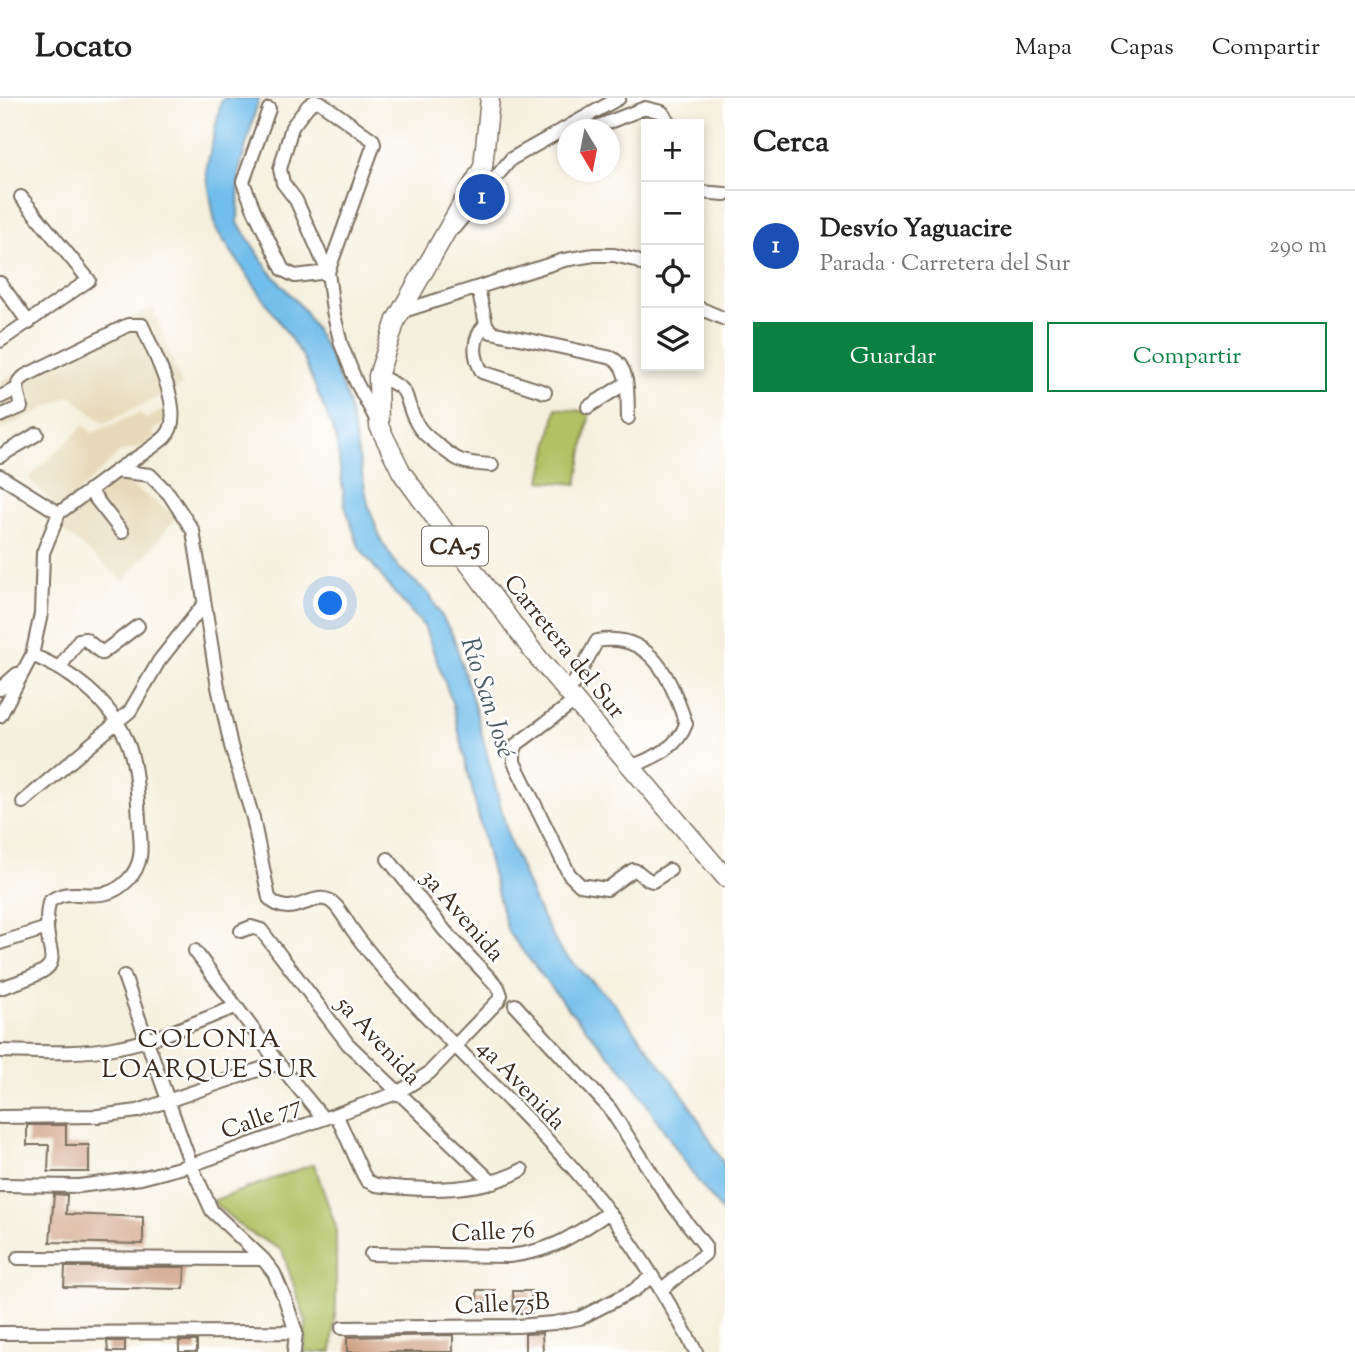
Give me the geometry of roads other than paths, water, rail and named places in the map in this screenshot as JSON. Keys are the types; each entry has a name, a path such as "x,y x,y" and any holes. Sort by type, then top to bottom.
{"highway":[{"name":"Carretera del Sur","path":"490,98 483,167 400,312 378,376 379,426 402,473 535,654 725,877"}],"street":[{"path":"582,119 619,98"},
{"path":"328,272 374,144 372,137 320,102 315,102 308,106 292,127 280,169 283,183 296,200 328,272 341,344 356,382 379,426"},
{"path":"617,119 645,108 662,112 667,119"},
{"path":"270,109 243,182 283,270 295,276 328,272"},
{"path":"444,238 511,159 557,133"},
{"path":"704,192 725,194"},
{"path":"0,341 89,280 21,197"},
{"path":"400,312 564,260 614,255 641,263"},
{"path":"0,283 29,323"},
{"path":"478,288 486,324 491,332 611,358 621,366 626,383 628,418"},
{"path":"704,310 725,319"},
{"path":"486,324 479,331 475,342 476,361 482,372 545,391"},
{"path":"0,416 21,407 17,389 19,381 25,376 128,325 142,325 171,396 172,426 166,436 59,513 43,553 41,614 32,655 0,716"},
{"path":"378,376 399,384 408,396 417,425 454,460 492,465"},
{"path":"588,407 626,383"},
{"path":"0,397 17,389"},
{"path":"0,456 37,434"},
{"path":"23,802 130,711 159,661 204,604 192,531 169,494 150,475 116,471"},
{"path":"0,476 59,513"},
{"path":"89,490 122,532"},
{"name":"4a Avenida","path":"204,604 231,746 253,818 269,898 282,908 319,898 328,899 335,904 391,977 581,1177 662,1289 695,1352"},
{"path":"60,667 79,640 85,639 102,653 138,626"},
{"path":"631,767 657,756 681,738 686,724 667,676 655,659 629,641 597,641 574,683 571,696 517,744 514,762 569,874 580,885 607,889 633,870 653,881 670,870"},
{"path":"0,988 30,979 49,969 53,961 47,928 49,902 57,896 113,892 139,867 141,854 136,775 127,740 101,701 60,667 32,655"},
{"path":"0,689 24,667"},
{"name":"3a Avenida","path":"388,859 446,931 498,987 499,1000"},
{"name":"5a Avenida","path":"241,931 251,927 261,930 348,1044 493,1183"},
{"path":"0,943 47,928"},
{"path":"195,951 235,1007 323,1118"},
{"path":"124,976 191,1165 212,1211 263,1259 274,1273 296,1332 294,1352"},
{"name":"Calle 77","path":"0,1185 79,1186 115,1183 191,1165 397,1093 429,1073 499,1000"},
{"path":"515,1005 610,1110 669,1200 705,1245 705,1254 700,1260 662,1289"},
{"path":"0,1051 95,1051 148,1040 235,1007"},
{"path":"0,1117 98,1116 138,1111 278,1063"},
{"path":"337,1114 367,1181 376,1185 448,1187 493,1183 522,1170"},
{"name":"Calle 76","path":"371,1254 531,1254 561,1243 608,1213"},
{"path":"18,1258 263,1259"},
{"name":"Calle 75B","path":"342,1328 518,1326 554,1323 580,1318 633,1291 652,1276"},
{"path":"0,1333 296,1332"}],"water":[{"path":"224,98 259,98 239,171 238,223 268,269 304,310 331,357 348,402 368,504 381,540 398,567 429,594 453,636 510,842 536,905 560,950 612,1001 687,1100 725,1166 725,1215 695,1177 628,1076 567,1007 508,932 452,702 424,626 359,547 345,506 336,437 303,357 216,229 206,171"}],"place":[{"name":"Desvío Yaguacire","path":"482,197"}],"district":[{"name":"COLONIA LOARQUE SUR","path":"210,1053"}],"water label":[{"name":"Río San José","path":"489,697"}]}
